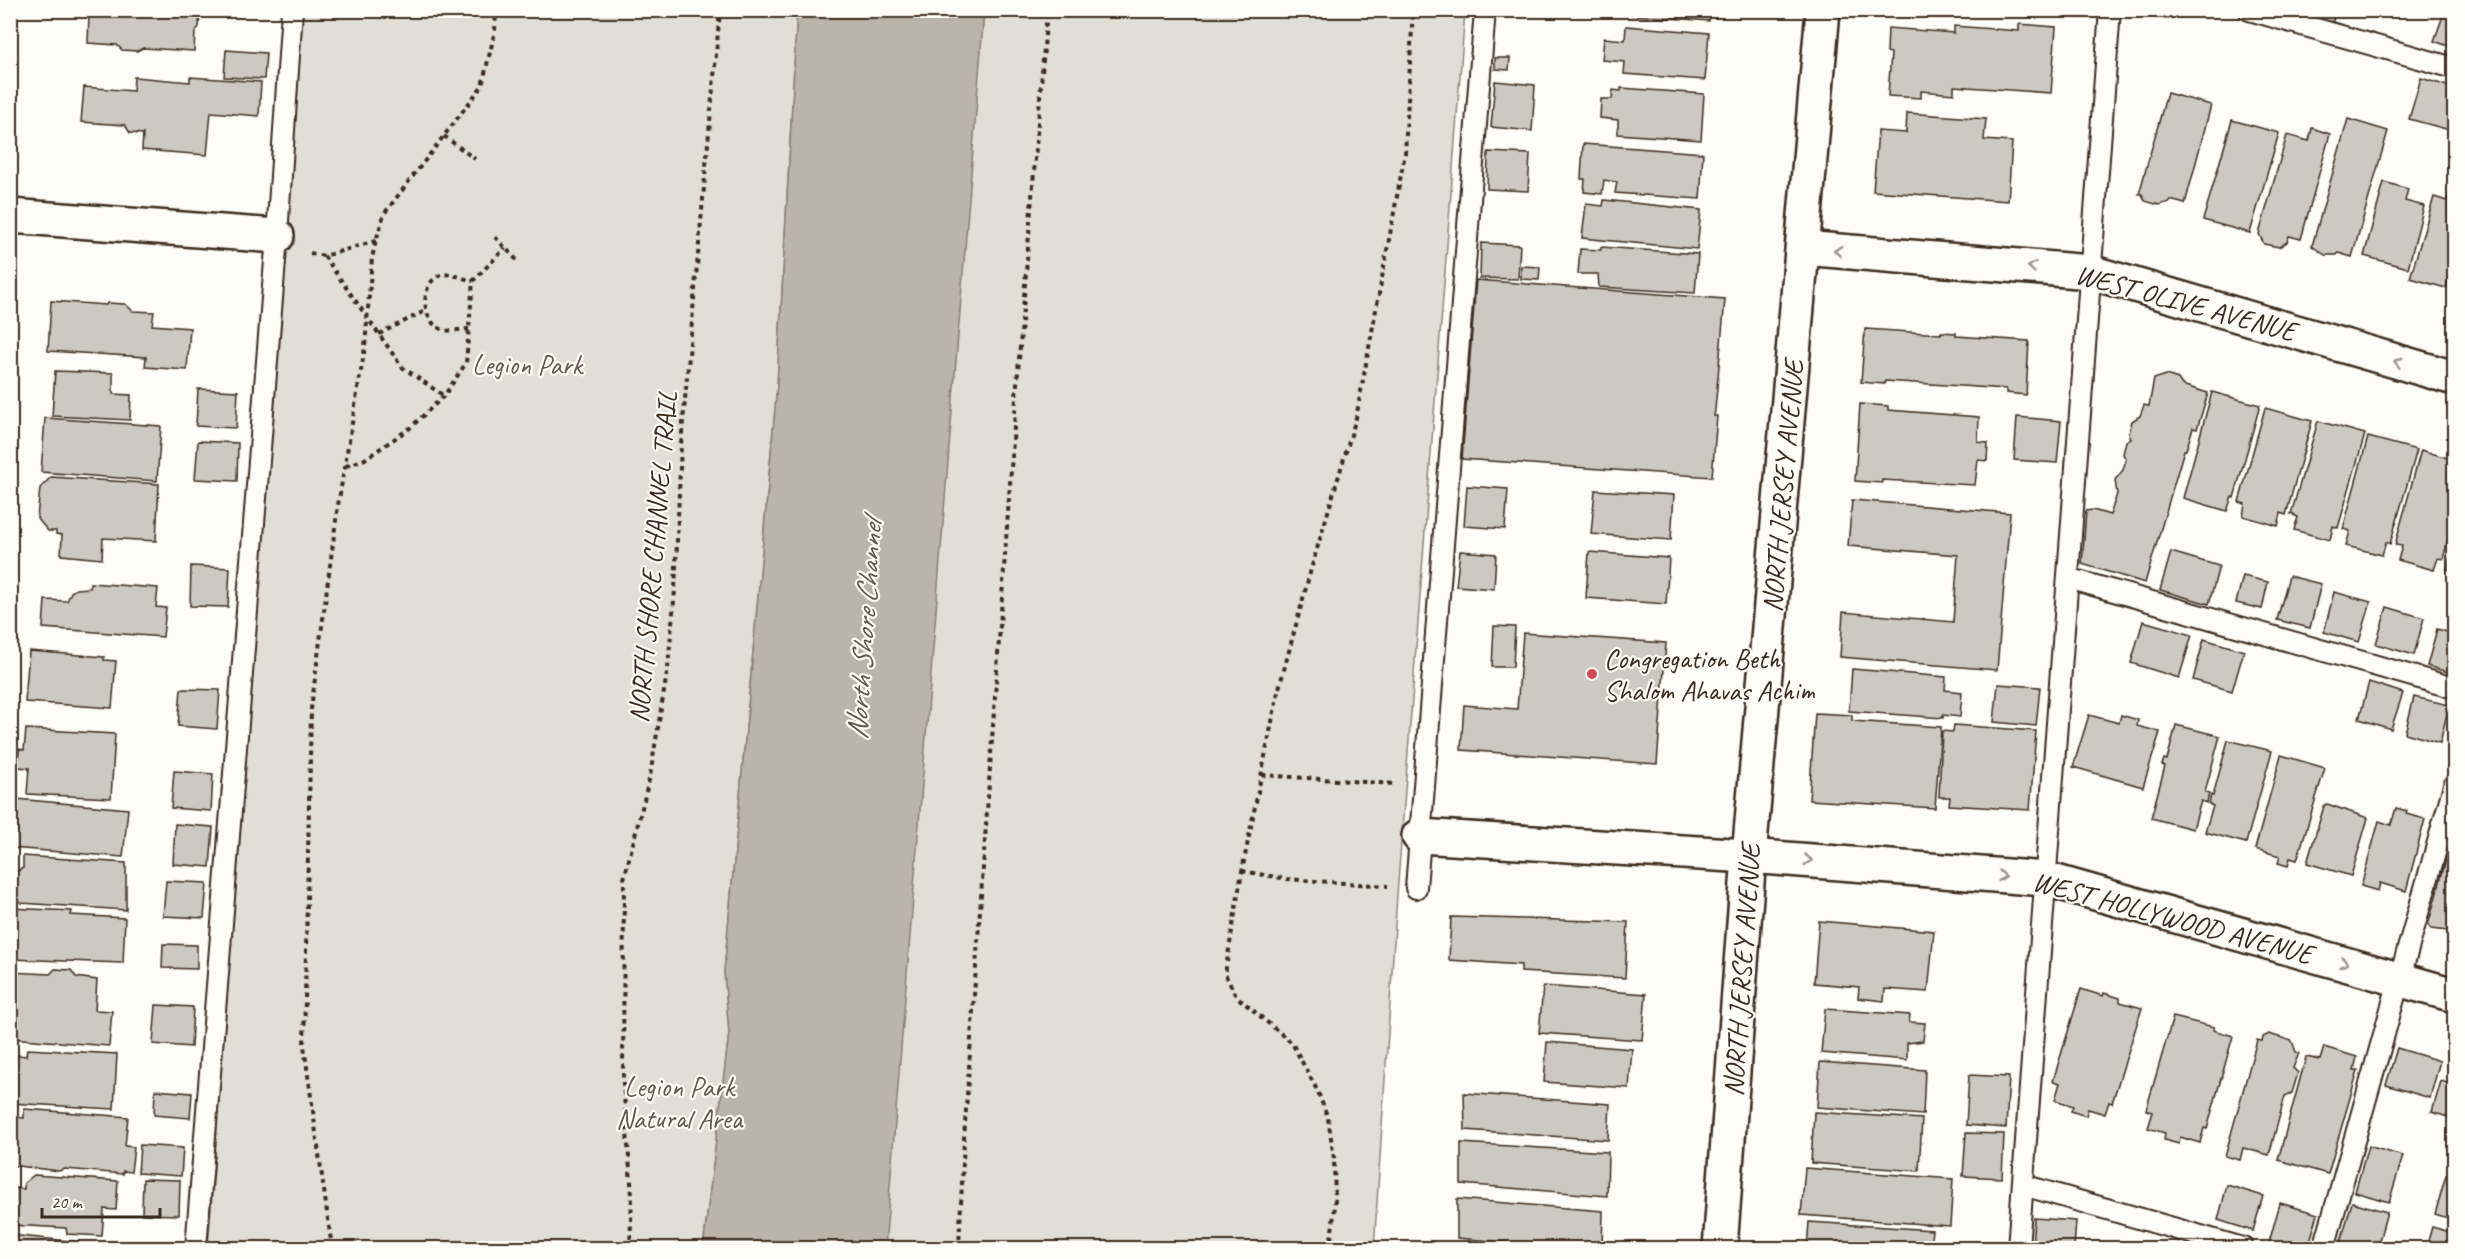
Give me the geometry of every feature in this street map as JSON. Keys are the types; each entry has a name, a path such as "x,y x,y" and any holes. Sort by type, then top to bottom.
{"street":[{"name":"NORTH JERSEY AVENUE","path":"1720,1248 1749,856 1823,10"},
{"path":"10,216 278,236"},
{"name":"WEST OLIVE AVENUE","path":"1803,248 2090,272 2454,378"},
{"name":"WEST HOLLYWOOD AVENUE","path":"1419,836 1749,856 2046,879 2454,995"}],"lane":[{"path":"196,1248 278,236 292,10"},
{"path":"1416,888 1422,785 1485,10"},
{"path":"2018,1248 2110,10"},
{"path":"2249,10 2454,68"},
{"path":"2068,578 2454,688"},
{"path":"2324,1248 2454,785"},
{"path":"2023,1185 2243,1248"}],"path":[{"path":"332,1248 304,1046 311,709 338,505 365,347 372,258 384,214 482,86 495,31 496,10"},
{"name":"NORTH SHORE CHANNEL TRAIL","path":"630,1248 632,1195 623,1083 624,879 650,777 668,667 675,590 681,444 720,10"},
{"path":"959,1248 964,1126 1016,396 1047,10"},
{"path":"1330,1248 1335,1206 1334,1158 1328,1119 1317,1090 1292,1043 1236,996 1225,974 1242,871 1278,692 1308,580 1356,418 1405,153 1413,10"},
{"path":"444,136 475,159"},
{"path":"495,237 517,260"},
{"path":"376,241 324,256 402,367 444,396"},
{"path":"346,466 365,459 411,428 444,396 466,363 473,281 505,248"},
{"path":"469,329 444,330 430,321 425,311 426,294 432,282 440,275 473,281"},
{"path":"379,334 425,311"},
{"path":"1262,775 1422,785"},
{"path":"1242,871 1287,879 1416,888"}],"green space":[{"name":"Legion Park","path":"301,11 797,11 777,386 724,972 729,1033 703,1248 208,1248"},
{"path":"984,11 1465,11 1397,895 1374,1248 879,1248"}],"water":[{"name":"North Shore Channel","path":"797,11 984,11 885,1248 703,1248 729,1033 724,972 777,386"}],"building":[{"path":"82,10 200,10 194,51 143,48 137,51 122,50 117,45 88,43 89,14 82,14"},
{"path":"1618,10 1710,10 1709,21 1618,14"},
{"path":"2294,10 2336,10 2332,24 2293,13"},
{"path":"2445,10 2454,11 2454,48 2434,41"},
{"path":"2019,24 2056,27 2051,93 1954,86 1954,94 1921,91 1921,98 1888,96 1891,53 1887,52 1888,28 1954,33 1954,26 2019,31"},
{"path":"1626,26 1709,33 1705,80 1624,74 1625,62 1602,60 1604,38 1625,40"},
{"path":"226,50 266,53 264,79 224,77"},
{"path":"1495,58 1510,58 1509,70 1495,69"},
{"path":"134,77 190,82 190,77 261,82 259,116 211,112 207,155 142,150 143,134 130,133 125,125 81,122 84,87 133,91"},
{"path":"2421,78 2454,88 2454,114 2450,130 2409,119"},
{"path":"1495,81 1535,85 1532,131 1491,127"},
{"path":"1621,88 1704,94 1701,140 1618,134 1618,120 1600,118 1601,99 1612,99 1613,90 1621,91"},
{"path":"2167,93 2211,105 2185,204 2170,200 2170,202 2159,205 2145,201 2142,194 2139,194"},
{"path":"1907,113 1986,119 1984,140 2012,142 2008,201 1873,191 1878,131 1906,133"},
{"path":"2348,119 2388,131 2352,257 2338,253 2337,255 2325,255 2312,246"},
{"path":"2232,120 2279,133 2250,233 2203,220"},
{"path":"2312,128 2330,134 2301,239 2289,236 2287,242 2279,247 2264,244 2259,234 2287,135 2309,141"},
{"path":"1583,144 1703,153 1700,199 1615,193 1617,182 1604,180 1602,194 1584,192 1585,179 1581,179"},
{"path":"1488,152 1530,154 1528,191 1487,189"},
{"path":"2454,176 2454,257 2446,288 2410,278 2434,197 2447,201"},
{"path":"2384,182 2408,189 2405,201 2424,206 2408,268 2364,256"},
{"path":"1604,200 1701,210 1697,249 1582,238 1586,204 1603,206"},
{"path":"1481,243 1520,245 1518,279 1480,278"},
{"path":"1601,247 1698,254 1695,293 1599,287 1598,274 1578,274 1580,249 1601,250"},
{"path":"1521,266 1540,267 1539,280 1521,279"},
{"path":"1476,280 1725,299 1714,416 1717,416 1712,477 1462,459"},
{"path":"51,301 125,304 133,311 154,312 152,325 190,328 187,370 145,367 146,357 48,351"},
{"path":"1865,329 1956,333 1956,336 2029,341 2026,395 2006,393 2006,389 1885,381 1884,384 1861,382"},
{"path":"55,371 113,373 113,394 131,395 130,420 52,416"},
{"path":"2166,375 2178,379 2182,385 2208,393 2197,429 2193,428 2186,450 2184,450 2145,583 2082,564 2086,511 2093,510 2110,515 2117,494 2115,480 2123,470 2126,459 2123,454 2126,441 2131,439 2129,434 2132,421 2140,416 2144,405 2149,406 2154,379"},
{"path":"198,389 238,391 236,428 196,426"},
{"path":"2212,392 2260,405 2234,498 2232,497 2227,511 2183,498"},
{"path":"1860,404 1888,406 1888,410 1979,417 1978,442 1988,443 1987,461 1978,460 1975,485 1882,480 1882,483 1855,481"},
{"path":"2265,408 2312,421 2286,515 2281,513 2278,526 2243,516 2245,504 2239,502"},
{"path":"2017,417 2061,421 2057,463 2014,460"},
{"path":"45,418 161,426 157,481 41,472"},
{"path":"2318,421 2365,434 2338,528 2333,526 2330,540 2294,530 2298,517 2291,514"},
{"path":"2368,437 2417,450 2390,544 2386,542 2382,555 2346,546 2350,531 2343,529"},
{"path":"198,441 238,443 237,481 195,479"},
{"path":"2421,450 2454,460 2454,516 2443,559 2438,558 2434,570 2398,560 2402,546 2395,545"},
{"path":"51,477 159,484 156,541 103,538 102,559 61,555 62,535 56,534 56,531 48,531 37,518 40,488"},
{"path":"1467,486 1508,489 1505,529 1464,526"},
{"path":"1595,490 1674,495 1671,540 1591,534"},
{"path":"1852,500 2010,513 1997,670 1840,657 1843,612 1953,622 1958,555 1848,546"},
{"path":"2454,540 2454,571 2447,569"},
{"path":"1460,551 1496,554 1494,589 1456,586"},
{"path":"1589,552 1669,558 1666,604 1586,598"},
{"path":"2171,552 2219,566 2209,604 2160,590"},
{"path":"191,566 230,568 228,607 190,606"},
{"path":"2243,576 2268,582 2262,609 2236,603"},
{"path":"2289,576 2321,584 2310,628 2277,620"},
{"path":"90,583 158,588 156,607 166,608 163,637 43,628 45,600 67,601 71,592 76,589 90,588"},
{"path":"2334,592 2371,602 2359,642 2324,632"},
{"path":"2387,607 2424,618 2414,655 2376,644"},
{"path":"2143,621 2192,635 2179,678 2131,663"},
{"path":"1494,626 1515,627 1513,667 1492,667"},
{"path":"2437,629 2454,634 2454,674 2427,666"},
{"name":"Congregation Beth Shalom Ahavas Achim","path":"1523,633 1666,643 1657,764 1461,750 1464,705 1517,709"},
{"path":"2204,639 2244,651 2232,691 2193,680"},
{"path":"29,651 104,657 104,660 116,661 112,708 25,702"},
{"path":"1852,669 1946,677 1945,690 1962,692 1960,717 1943,715 1943,718 1849,711"},
{"path":"2369,682 2403,693 2391,729 2359,719"},
{"path":"1998,684 2040,687 2036,726 1994,722"},
{"path":"181,689 220,690 217,729 178,726"},
{"path":"2414,697 2449,705 2440,743 2405,733"},
{"path":"1815,713 1852,715 1852,721 1941,727 1935,808 1809,800"},
{"path":"2089,715 2119,723 2121,715 2138,720 2137,726 2160,732 2143,787 2073,767"},
{"path":"1954,725 2036,731 2030,810 1949,805 1950,797 1939,797 1942,731 1953,732"},
{"path":"2176,725 2220,736 2205,792 2209,793 2207,803 2201,801 2193,829 2151,818 2165,766 2162,765 2164,759 2167,760"},
{"path":"26,729 115,734 111,798 27,794 29,768 18,767 19,749 24,750"},
{"path":"2228,740 2272,751 2246,843 2205,832 2213,806 2209,804 2211,795 2213,796"},
{"path":"2281,755 2325,768 2297,860 2290,858 2288,866 2278,863 2280,856 2255,849"},
{"path":"174,771 213,774 211,811 171,808"},
{"path":"16,799 128,809 123,857 11,848"},
{"path":"2327,804 2368,818 2351,876 2307,863 2324,806"},
{"path":"2396,808 2407,811 2406,814 2425,819 2406,891 2380,883 2378,891 2361,886 2379,821 2391,825"},
{"path":"175,824 213,827 210,867 173,864"},
{"path":"2454,831 2454,938 2448,936 2449,931 2431,929 2428,925"},
{"path":"23,856 126,863 126,910 21,903 10,892 10,875 23,868"},
{"path":"166,881 207,883 204,918 163,916"},
{"path":"10,908 72,911 71,915 125,918 123,963 10,959"},
{"path":"1451,917 1628,922 1625,978 1521,972 1521,965 1449,960"},
{"path":"1819,921 1934,931 1928,992 1885,989 1884,1001 1858,998 1859,987 1814,983"},
{"path":"163,944 197,945 197,969 162,968"},
{"path":"55,969 71,970 76,977 97,980 95,1010 112,1011 109,1046 10,1038 10,972 50,974"},
{"path":"1543,986 1646,994 1642,1040 1539,1033"},
{"path":"2081,989 2103,996 2104,993 2120,998 2120,1002 2142,1008 2112,1103 2109,1102 2105,1114 2088,1109 2086,1116 2071,1111 2073,1106 2055,1100 2060,1083 2053,1081"},
{"path":"156,1005 193,1007 191,1047 153,1044"},
{"path":"1825,1009 1910,1015 1909,1022 1925,1023 1923,1041 1907,1043 1907,1060 1821,1053"},
{"path":"2173,1017 2214,1027 2213,1030 2233,1036 2207,1129 2204,1128 2200,1143 2180,1137 2179,1144 2164,1140 2165,1133 2148,1128 2153,1112 2146,1110"},
{"path":"2269,1034 2292,1041 2296,1052 2299,1053 2293,1068 2298,1073 2292,1093 2285,1096 2269,1155 2243,1148 2240,1160 2225,1156 2257,1040 2262,1041 2263,1037"},
{"path":"1547,1042 1632,1049 1629,1088 1544,1082"},
{"path":"2324,1047 2357,1057 2354,1070 2358,1070 2328,1174 2278,1160 2306,1057 2320,1060"},
{"path":"2397,1048 2440,1061 2430,1098 2386,1085"},
{"path":"27,1049 117,1054 114,1109 10,1103 10,1054 26,1056"},
{"path":"1820,1062 1925,1070 1923,1115 1817,1107"},
{"path":"1969,1075 2009,1077 2006,1128 1966,1125"},
{"path":"2441,1081 2454,1085 2454,1119 2432,1112"},
{"path":"155,1090 192,1093 190,1118 154,1115"},
{"path":"1464,1093 1610,1104 1608,1140 1465,1130"},
{"path":"24,1109 128,1117 125,1146 134,1147 131,1172 123,1171 123,1174 65,1169 59,1171 10,1165 10,1119 24,1118"},
{"path":"1814,1112 1922,1119 1919,1171 1811,1163"},
{"path":"1966,1133 2004,1134 2002,1178 1963,1176"},
{"path":"1461,1143 1608,1152 1607,1196 1461,1184"},
{"path":"140,1145 183,1148 181,1176 138,1173"},
{"path":"2368,1146 2403,1156 2389,1202 2355,1192"},
{"path":"1805,1168 1953,1179 1950,1226 1801,1215"},
{"path":"34,1175 118,1181 116,1210 104,1209 102,1236 67,1234 66,1228 10,1225 10,1188 24,1189 24,1183"},
{"path":"2446,1175 2454,1177 2454,1220 2435,1214"},
{"path":"143,1179 180,1180 179,1215 142,1214"},
{"path":"2227,1185 2263,1196 2253,1231 2218,1220"},
{"path":"1457,1199 1603,1211 1602,1248 1569,1248 1457,1238"},
{"path":"2352,1202 2387,1212 2377,1248 2339,1248"},
{"path":"2280,1203 2318,1214 2308,1248 2268,1246"},
{"path":"2034,1218 2076,1221 2074,1248 2032,1248"},
{"path":"1809,1222 1932,1230 1930,1248 1807,1248"},
{"path":"2432,1227 2454,1233 2454,1248 2426,1248"},
{"path":"10,1235 78,1242 78,1248 10,1248"},
{"path":"126,1241 174,1244 173,1248 125,1248"},
{"path":"1954,1242 1995,1245 1995,1248 1953,1248"}],"place":[{"name":"Congregation Beth Shalom Ahavas Achim","path":"1592,674"}],"park label":[{"name":"Legion Park Natural Area","path":"679,1102"}]}
